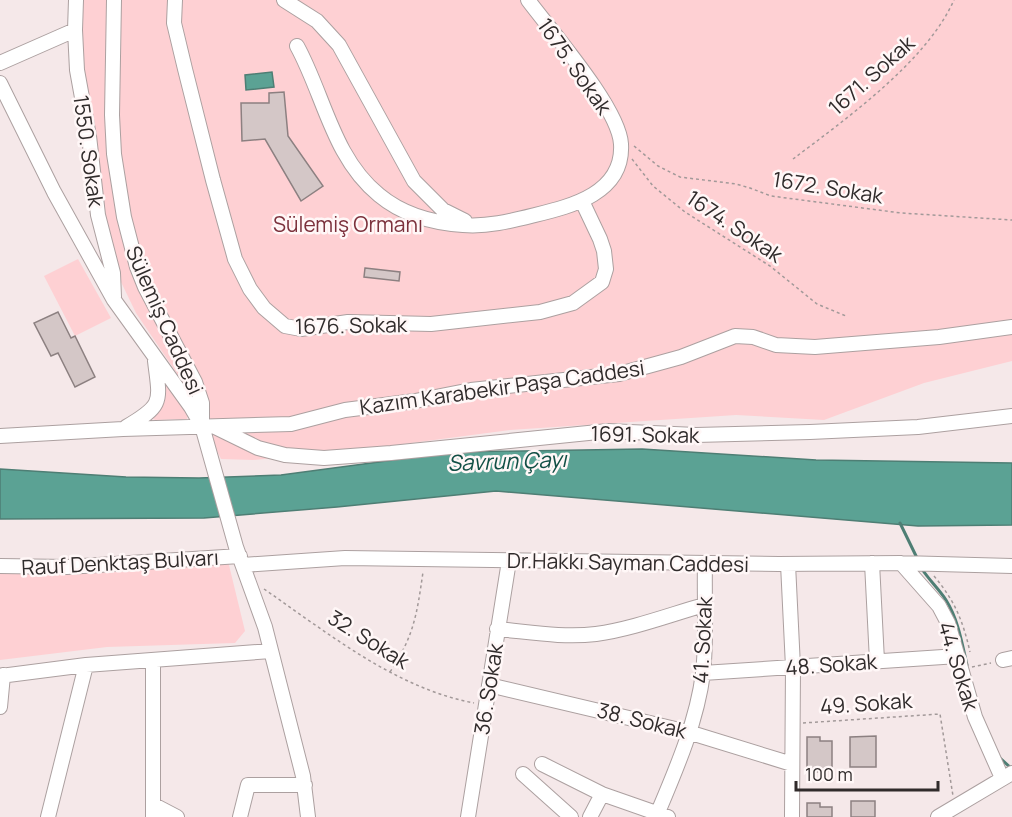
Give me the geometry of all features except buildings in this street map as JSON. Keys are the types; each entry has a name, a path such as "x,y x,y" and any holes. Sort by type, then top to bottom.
{"street":[{"name":"1550. Sokak","path":"76,0 77,70 89,136 100,224 113,273 114,300"},
{"name":"Sülemiş Caddesi","path":"114,0 112,115 114,154 124,217 137,267 145,287 195,382 206,430"},
{"name":"1676. Sokak","path":"175,0 174,23 213,180 236,259 250,289 264,308 285,326 301,329 348,322 431,324 540,312 573,303 602,282 606,269 600,240 582,201"},
{"path":"284,0 317,21 339,45 414,181 443,210 476,225"},
{"name":"1675. Sokak","path":"528,0 604,103 620,139"},
{"path":"0,63 75,30"},
{"path":"297,46 312,73 324,110 338,140 354,167 368,184 392,204 417,217 443,223 476,225 514,220 582,201 598,191 611,178 619,158 620,139"},
{"path":"0,83 54,192 114,300 206,430 242,562 271,651 305,785 308,817"},
{"name":"Kazım Karabekir Paşa Caddesi","path":"0,436 123,429 206,430 291,424 345,410 415,401 471,390 619,374 681,357 735,336 753,337 776,345 815,347 939,337 1012,327"},
{"path":"123,429 152,410 157,403 159,394 154,358"},
{"name":"1691. Sokak","path":"206,430 285,455 324,458 608,430 696,435 810,432 929,426 1012,416"},
{"name":"Dr.Hakkı Sayman Caddesi","path":"242,562 345,558 788,564 923,563 1012,566"},
{"name":"36. Sokak","path":"468,817 509,561"},
{"name":"Rauf Denktaş Bulvarı","path":"0,566 67,567 242,562"},
{"name":"41. Sokak","path":"661,816 688,732 703,672 705,563"},
{"path":"872,563 877,661"},
{"name":"44. Sokak","path":"901,563 939,606 948,623 975,717 1007,776"},
{"path":"788,564 793,667 792,817"},
{"path":"497,629 563,635 595,634 625,628 704,605"},
{"path":"0,707 1,676 86,665 153,662 271,651"},
{"name":"48. Sokak","path":"703,672 958,656"},
{"path":"153,662 154,811 177,817"},
{"path":"48,817 86,665"},
{"name":"38. Sokak","path":"489,685 570,702 688,732 792,764"},
{"path":"542,764 602,794 661,816"},
{"path":"523,774 571,817"},
{"path":"938,817 957,812 1007,776"},
{"path":"240,817 245,789 248,785 305,785"},
{"path":"590,817 602,794"}],"path":[{"name":"1671. Sokak","path":"793,159 857,109 902,69 937,31 954,0"},
{"name":"1672. Sokak","path":"620,139 658,166 680,177 736,184 771,196 902,213 1012,220"},
{"name":"1674. Sokak","path":"620,139 652,186 685,212 770,266 817,304 846,316"},
{"path":"390,672 411,636 418,607 424,559"},
{"name":"32. Sokak","path":"242,562 346,645 390,672 446,697 485,705"},
{"path":"972,667 1008,659"},
{"name":"49. Sokak","path":"793,723 940,714 957,812"}],"green space":[{"name":"Sülemiş Ormanı","path":"81,0 1012,0 1012,361 924,383 824,420 736,415 510,430 358,450 253,460 221,459 182,381 136,313 121,282 102,214 82,83"},
{"path":"78,259 111,318 75,336 44,276"},
{"path":"161,377 188,415 187,419 155,420 152,418 162,407 164,399"},
{"path":"228,561 245,631 235,643 107,647 0,660 0,573 107,571"}],"water":[{"path":"272,72 274,87 246,90 245,75"},
{"name":"Savrun Çayı","path":"642,449 816,460 1012,463 1012,525 918,526 496,491 204,518 0,519 0,469 126,477 199,478 281,475 454,452"}],"waterway":[{"path":"900,523 918,560"},
{"path":"922,569 943,596 954,615 967,665"},
{"path":"1000,758 1012,769"}]}
